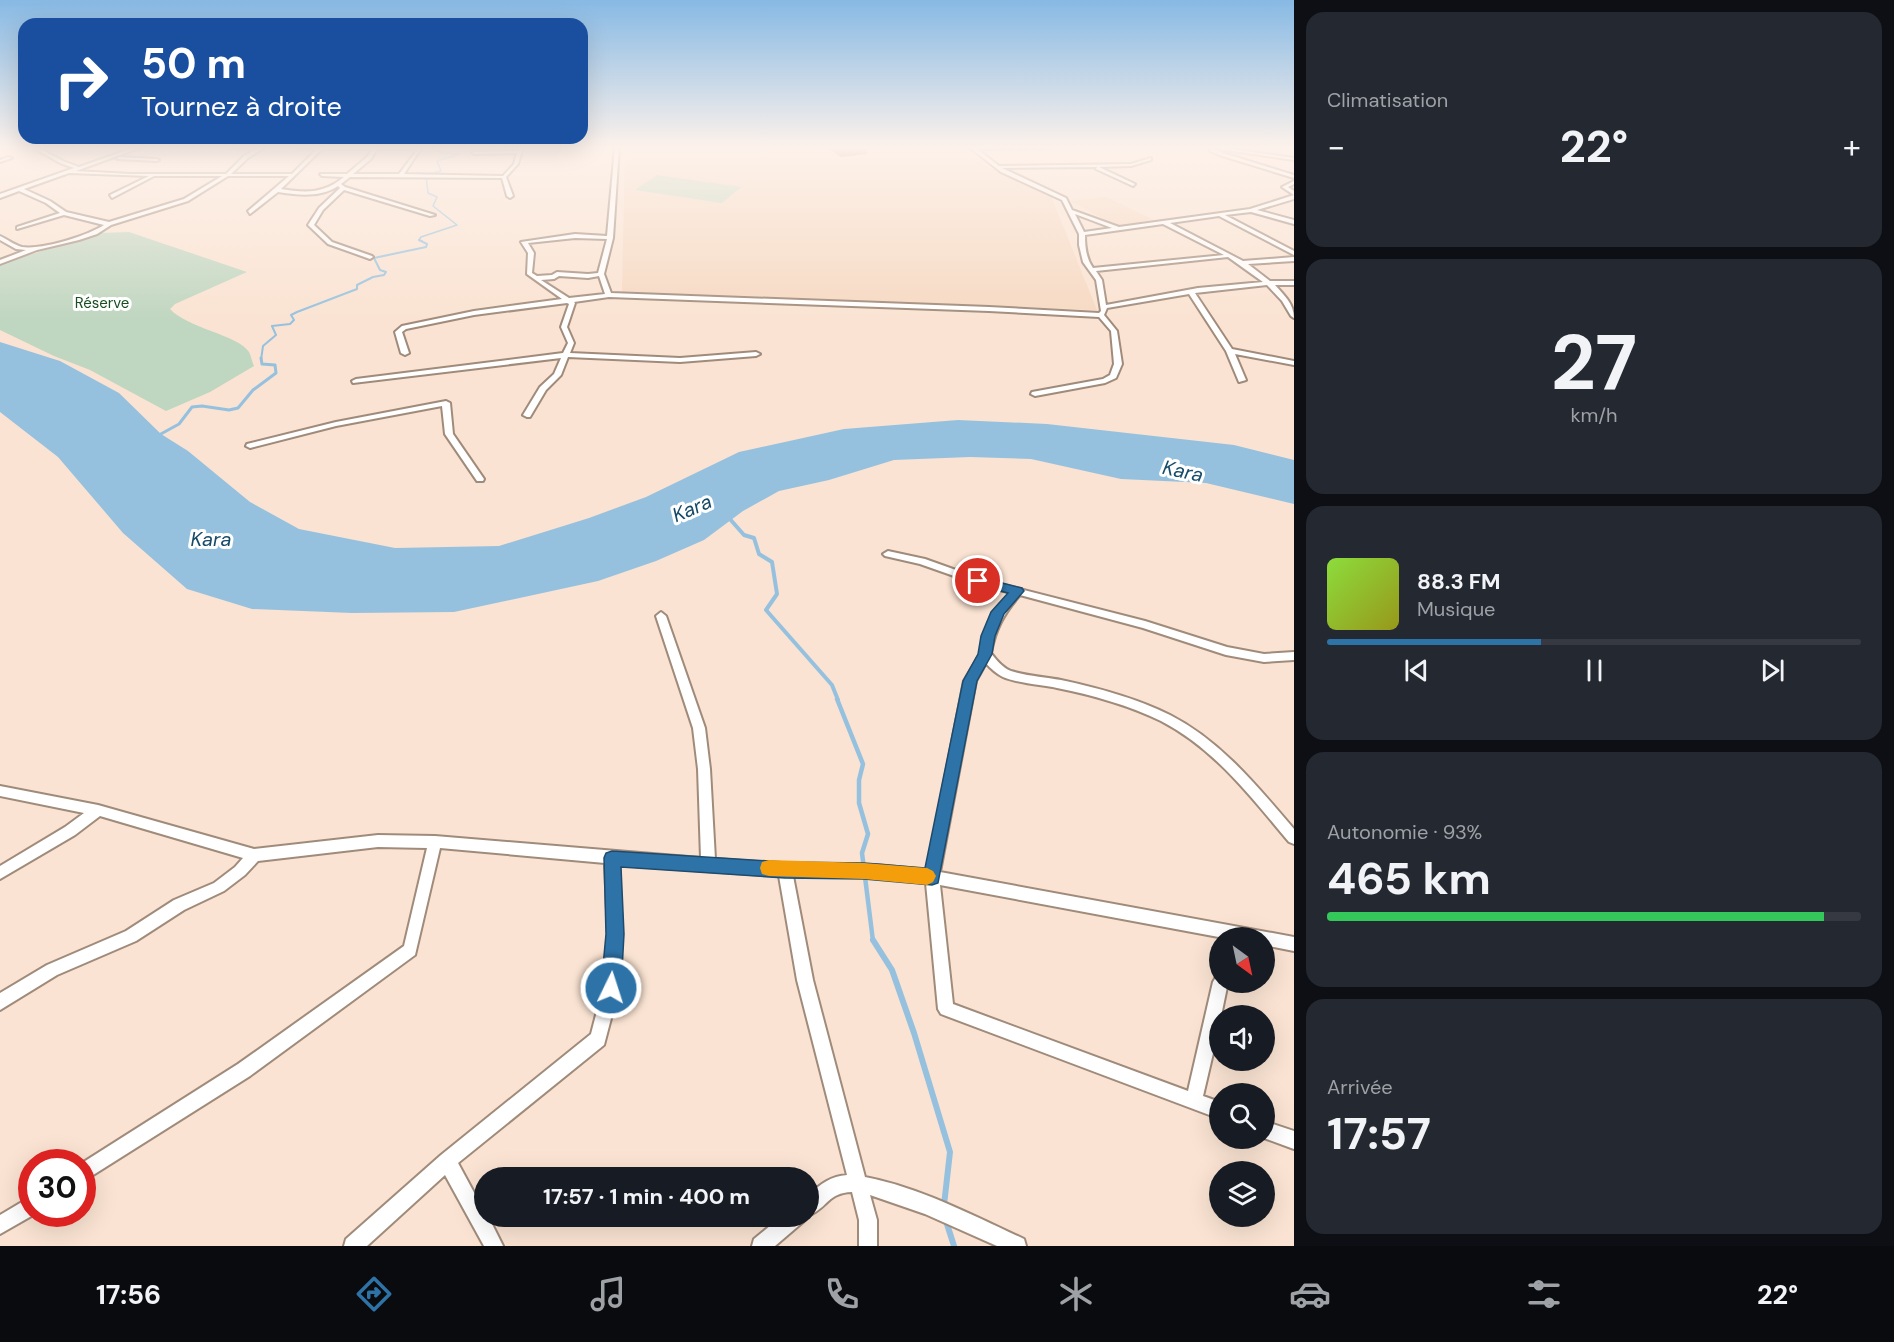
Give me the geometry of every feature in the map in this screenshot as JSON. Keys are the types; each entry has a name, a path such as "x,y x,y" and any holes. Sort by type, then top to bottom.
{"street":[{"path":"53,205 64,213 109,224"},
{"path":"0,262 35,249 86,236 109,224 169,205"},
{"path":"250,212 258,205"},
{"path":"324,205 310,225 330,243 370,257"},
{"path":"401,205 432,215"},
{"path":"609,295 601,274 609,238 612,205"},
{"path":"1035,394 1105,381 1113,376 1118,364 1114,331 1102,311 1099,280 1086,262 1082,234 1067,205"},
{"path":"1082,234 1247,211 1267,205"},
{"path":"1070,211 1120,229"},
{"path":"1247,211 1294,222"},
{"path":"19,228 64,213"},
{"path":"1219,214 1294,253"},
{"path":"1165,223 1220,250 1269,283 1294,316"},
{"path":"527,415 543,389 557,375 571,343 564,327 572,303 535,278 528,270 532,264 532,252 524,242 575,236 609,238"},
{"path":"0,238 18,248 35,249"},
{"path":"1093,270 1227,256"},
{"path":"1240,263 1294,260"},
{"path":"535,278 554,277 557,274 588,276 601,274"},
{"path":"405,353 398,332 404,327 474,313 609,295 1102,311 1191,291 1269,283 1294,283"},
{"path":"1191,291 1230,351 1242,380"},
{"path":"1230,351 1294,363"},
{"path":"356,381 565,355 680,360 756,354"},
{"path":"250,446 347,422 446,403 449,434 480,479"},
{"path":"888,554 922,561 978,581 1145,625 1226,651 1264,658 1294,656"},
{"path":"1018,591 998,612 988,636 985,654 970,681 932,877 946,1009 1209,1107"},
{"path":"661,616 699,728 704,769 708,863"},
{"path":"985,654 1006,674 1140,706 1166,718 1210,747 1247,784 1294,838"},
{"path":"0,791 98,810 254,855 378,841 435,842 612,858 785,870 877,871 932,877 1209,929"},
{"path":"0,873 70,831 98,810"},
{"path":"96,1164 244,1070 410,950 435,842"},
{"path":"0,1002 52,970 131,936 179,905 219,887 240,871 254,855"},
{"path":"353,1246 447,1161 598,1039 611,988 615,934 612,858"},
{"path":"785,870 805,980 868,1220 868,1246"},
{"path":"1275,940 1294,944"},
{"path":"1194,1101 1219,993"},
{"path":"1275,1132 1294,1140"},
{"path":"447,1161 494,1246"},
{"path":"819,1199 837,1184 859,1184 943,1211 1017,1246"},
{"path":"0,1225 18,1214"},
{"path":"762,1246 784,1227"}],"shaded area":[{"path":"624,205 1055,205 1097,310 622,292"},
{"path":"1078,205 1123,205 1154,220 1116,226"}],"green space":[{"name":"Réserve","path":"129,232 247,272 175,304 170,309 178,316 243,346 249,352 254,366 210,392 166,411 90,370 54,356 0,330 0,264 100,233"}],"water":[{"name":"Kara","path":"0,342 60,361 119,393 161,434 188,451 250,502 299,529 395,548 499,546 589,518 646,497 739,452 844,429 958,420 1047,424 1234,445 1294,460 1294,504 1206,483 1121,479 1031,459 970,457 894,460 829,480 779,491 743,511 704,540 656,561 598,581 454,612 352,613 252,609 187,589 123,533 58,457 0,412"}],"waterway":[{"path":"419,240 421,237 457,225 433,205"},
{"path":"261,359 263,346 276,335 272,326 290,324 294,320 291,315 357,289 357,285 373,277 384,275 386,272 380,270 374,258 426,247 427,244 419,240"},
{"path":"159,435 179,424 192,407 202,406 229,410 238,408 253,390 276,373 275,365 262,364 261,359"},
{"path":"729,518 744,535 754,538 759,554 772,562 777,594 766,610 832,685 838,700"},
{"path":"837,699 863,764 859,780 859,803 868,834 862,853 873,941"},
{"path":"873,940 892,970 914,1033 950,1152 944,1205"},
{"path":"946,1221 954,1246"}],"slow traffic":[{"path":"769,868 864,871 927,876"}],"route":[{"path":"611,988 615,934 612,858 785,870 864,871 932,877 970,681 985,654 988,636 998,612 1018,591 978,581"}]}
